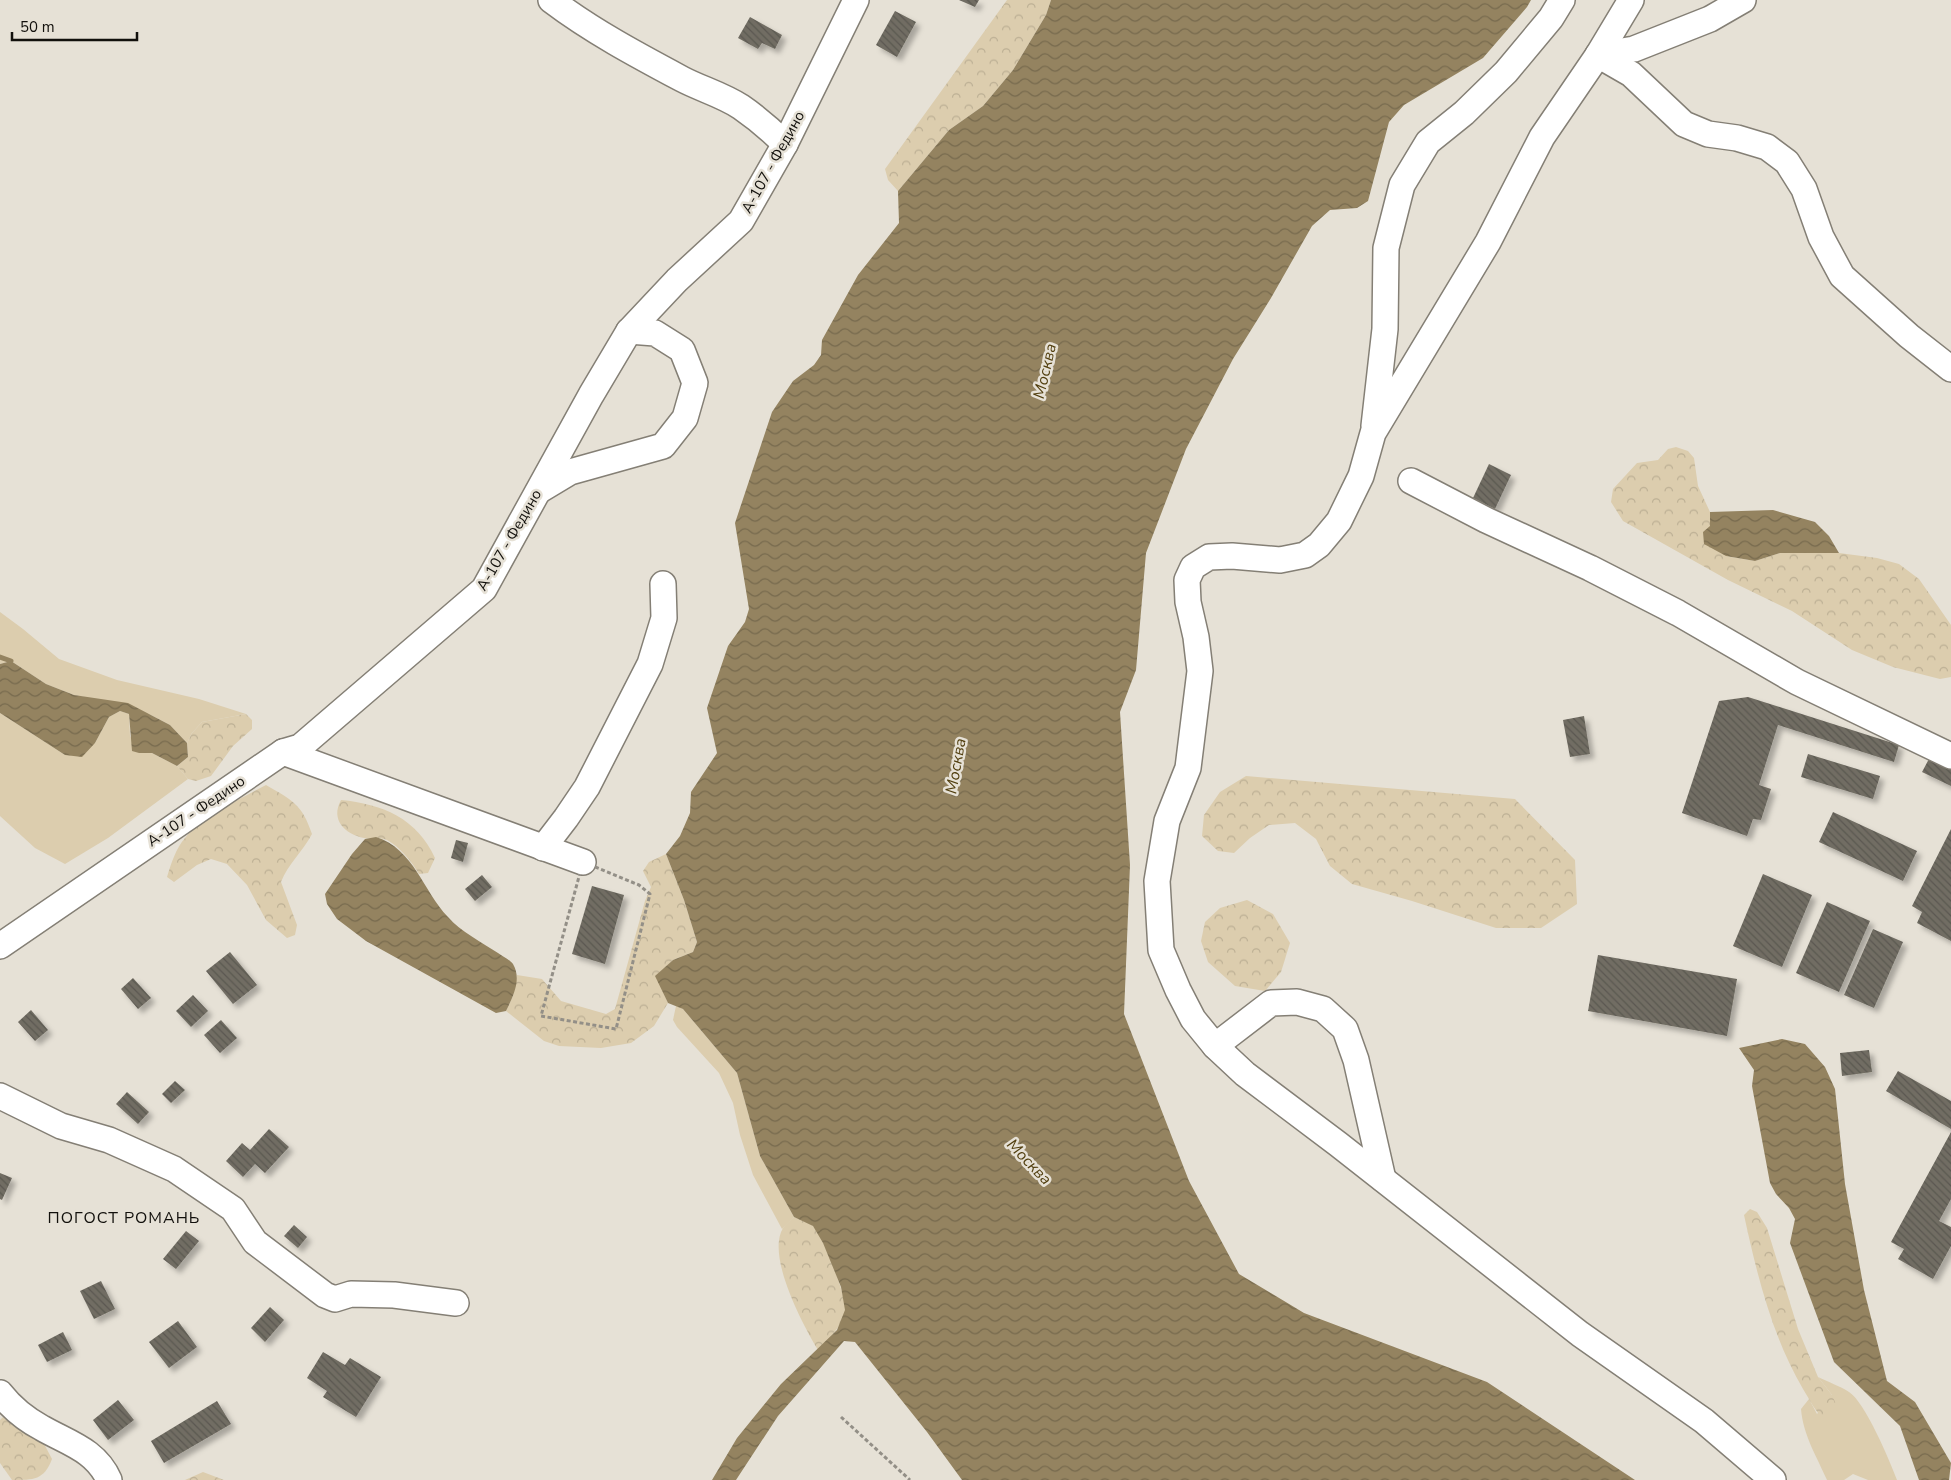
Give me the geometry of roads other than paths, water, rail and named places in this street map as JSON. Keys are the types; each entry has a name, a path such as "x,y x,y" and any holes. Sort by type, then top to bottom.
{"street":[{"path":"551,0 582,23 625,48 684,80 740,106 769,128 785,144"},
{"name":"А-107 - Федино","path":"0,946 283,752 300,746 484,590 537,491 628,330 740,220 785,144 856,0"},
{"path":"1562,0 1551,18 1506,72 1464,113 1428,142 1402,185 1386,248 1385,329 1374,433 1361,476 1339,521 1319,544 1305,555 1280,560 1232,556 1209,557 1193,567 1187,580 1188,602 1196,636 1200,671 1188,768 1166,820 1157,881 1161,950 1174,982 1193,1019 1215,1046 1245,1074 1383,1179 1580,1334 1704,1421 1773,1480"},
{"path":"1374,433 1488,242 1542,137 1598,54 1631,0"},
{"path":"1598,54 1634,49 1710,19 1742,0"},
{"path":"1598,54 1631,74 1684,124 1708,134 1737,138 1767,147 1787,162 1804,189 1821,237 1842,276 1909,336 1951,369"},
{"path":"537,491 570,472 663,446 685,418 695,383 682,350 655,333 628,330"},
{"path":"1411,480 1486,520 1590,568 1678,613 1797,682 1951,756"},
{"path":"542,848 566,818 587,787 650,664 664,618 663,584"},
{"path":"283,752 583,862"},
{"path":"1215,1046 1271,1003 1296,1002 1323,1010 1344,1029 1356,1060 1383,1179"},
{"path":"0,1096 61,1126 108,1140 174,1169 233,1209 255,1242 325,1295 336,1299 351,1294 394,1295 456,1303"},
{"path":"0,1393 16,1409 41,1428 87,1452 109,1480"}],"water":[{"name":"Москва","path":"1051,0 1531,0 1483,58 1404,105 1389,122 1368,201 1357,208 1330,210 1312,226 1271,298 1233,359 1186,449 1146,553 1136,670 1120,712 1130,865 1124,1014 1189,1181 1239,1274 1304,1313 1487,1382 1635,1480 962,1480 927,1432 855,1342 844,1341 778,1416 736,1480 712,1480 737,1438 781,1384 837,1330 845,1310 841,1287 823,1243 813,1226 794,1217 760,1156 737,1073 683,1009 668,1003 655,976 673,960 693,952 697,942 684,900 666,854 680,836 690,813 691,792 717,753 707,708 728,646 745,622 749,609 735,523 772,412 793,381 814,365 821,355 822,340 858,275 899,223 898,191 949,130 983,106 1013,70 1046,15"},
{"path":"1773,510 1815,522 1829,536 1839,553 1780,553 1755,561 1726,556 1704,544 1703,532 1710,526 1710,512"},
{"path":"11,661 46,684 74,695 128,703 170,725 187,743 188,757 177,766 152,753 132,751 129,714 120,711 109,717 95,743 82,757 65,755 0,713 0,664"},
{"path":"376,837 400,851 417,872 439,907 453,922 513,964 516,970 517,982 506,1011 496,1013 366,941 337,919 327,904 325,894 352,854 365,839"},
{"path":"1782,1039 1805,1044 1825,1067 1835,1089 1845,1184 1864,1290 1887,1381 1915,1402 1951,1463 1949,1480 1919,1480 1900,1426 1834,1362 1790,1243 1795,1219 1770,1183 1752,1086 1754,1070 1739,1048"}],"waterway":[{"path":"0,657 11,661"}],"district":[{"name":"ПОГОСТ РОМАНЬ","path":"124,1218"}]}
